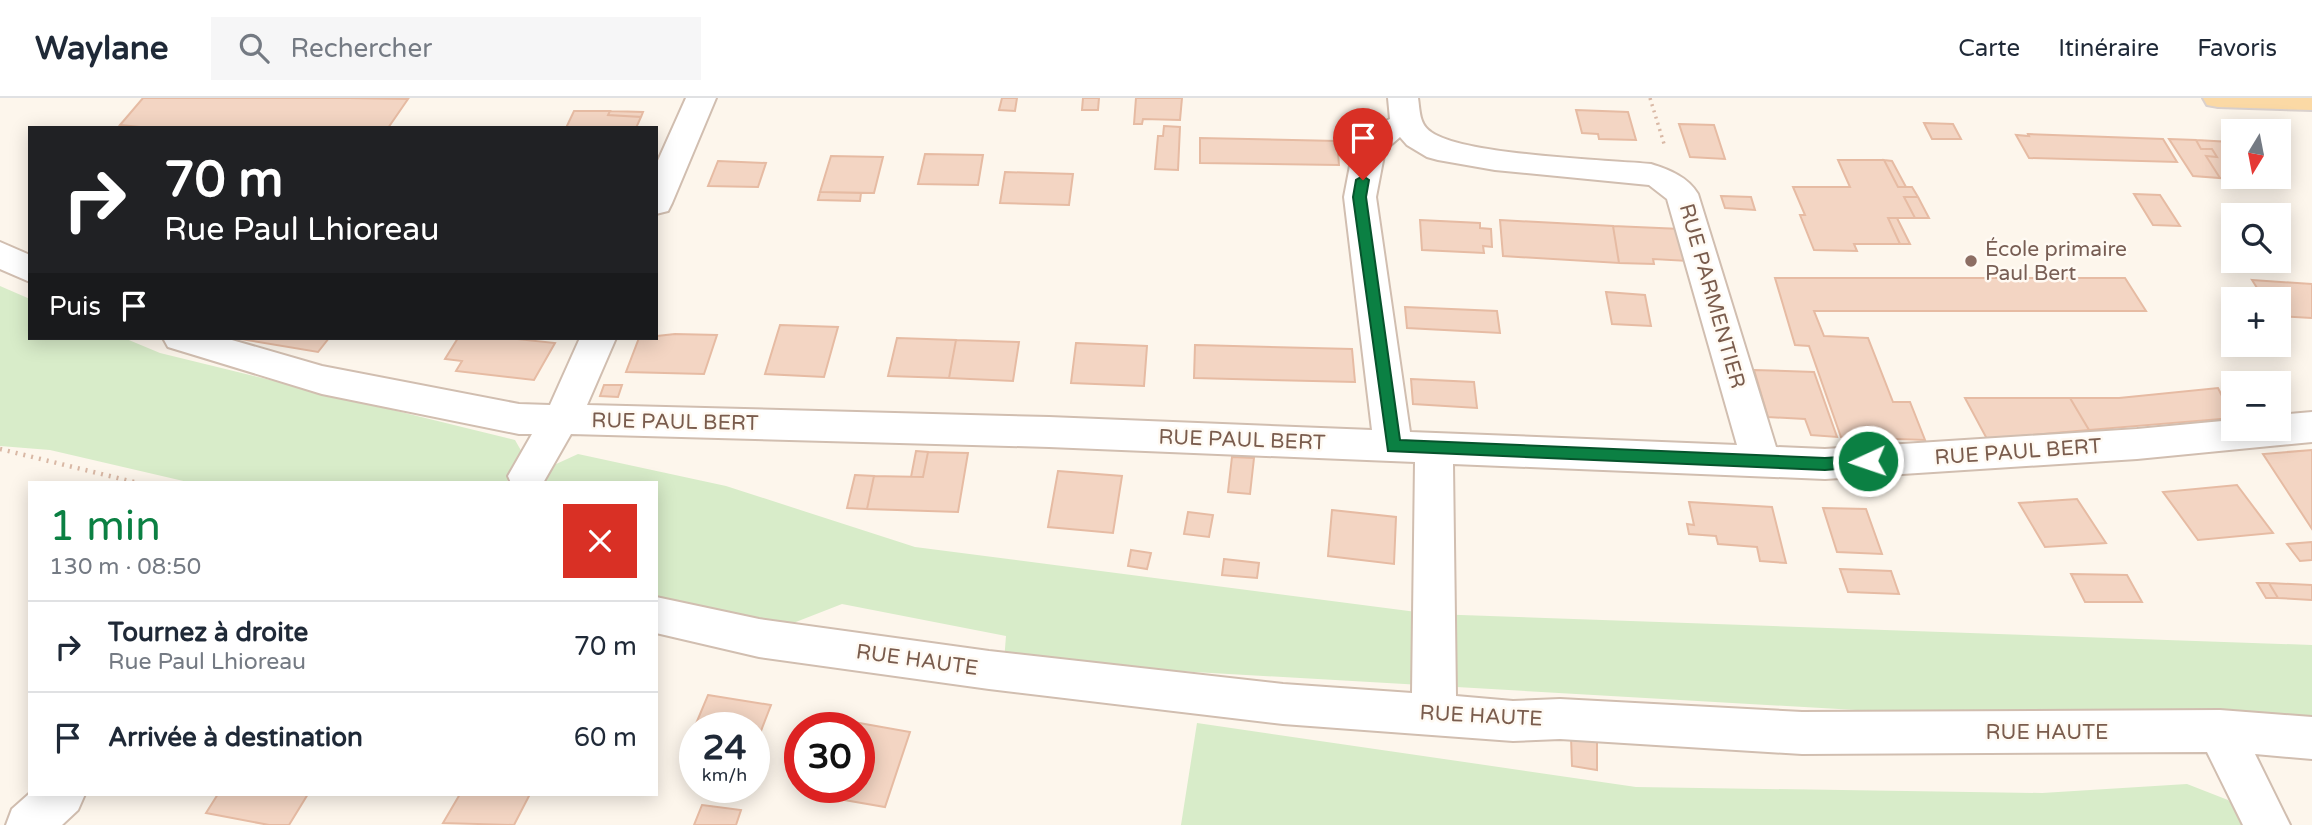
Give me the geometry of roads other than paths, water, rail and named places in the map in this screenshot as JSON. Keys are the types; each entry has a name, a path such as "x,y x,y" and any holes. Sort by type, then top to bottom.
{"main road":[{"path":"2218,98 2312,101"}],"street":[{"path":"658,198 701,98"},
{"path":"1393,446 1360,197 1365,163 1374,139 1390,129 1405,111"},
{"name":"RUE PARMENTIER","path":"1405,111 1418,138 1438,150 1494,160 1651,175 1682,194 1761,461"},
{"path":"0,254 28,269"},
{"name":"RUE PAUL BERT","path":"188,340 322,380 519,419 753,422 1825,464 2137,444 2312,428"},
{"path":"527,476 561,420 597,340"},
{"path":"1434,448 1434,697"},
{"name":"RUE HAUTE","path":"658,615 759,638 989,670 1283,704 1513,722 1560,719 1802,733 2220,731 2312,738"},
{"path":"1391,712 1397,694 1434,697 1504,705 1513,722"},
{"path":"2220,731 2267,825"},
{"path":"29,825 60,796"}],"place":[{"name":"École primaire Paul Bert","path":"1971,261"}]}
